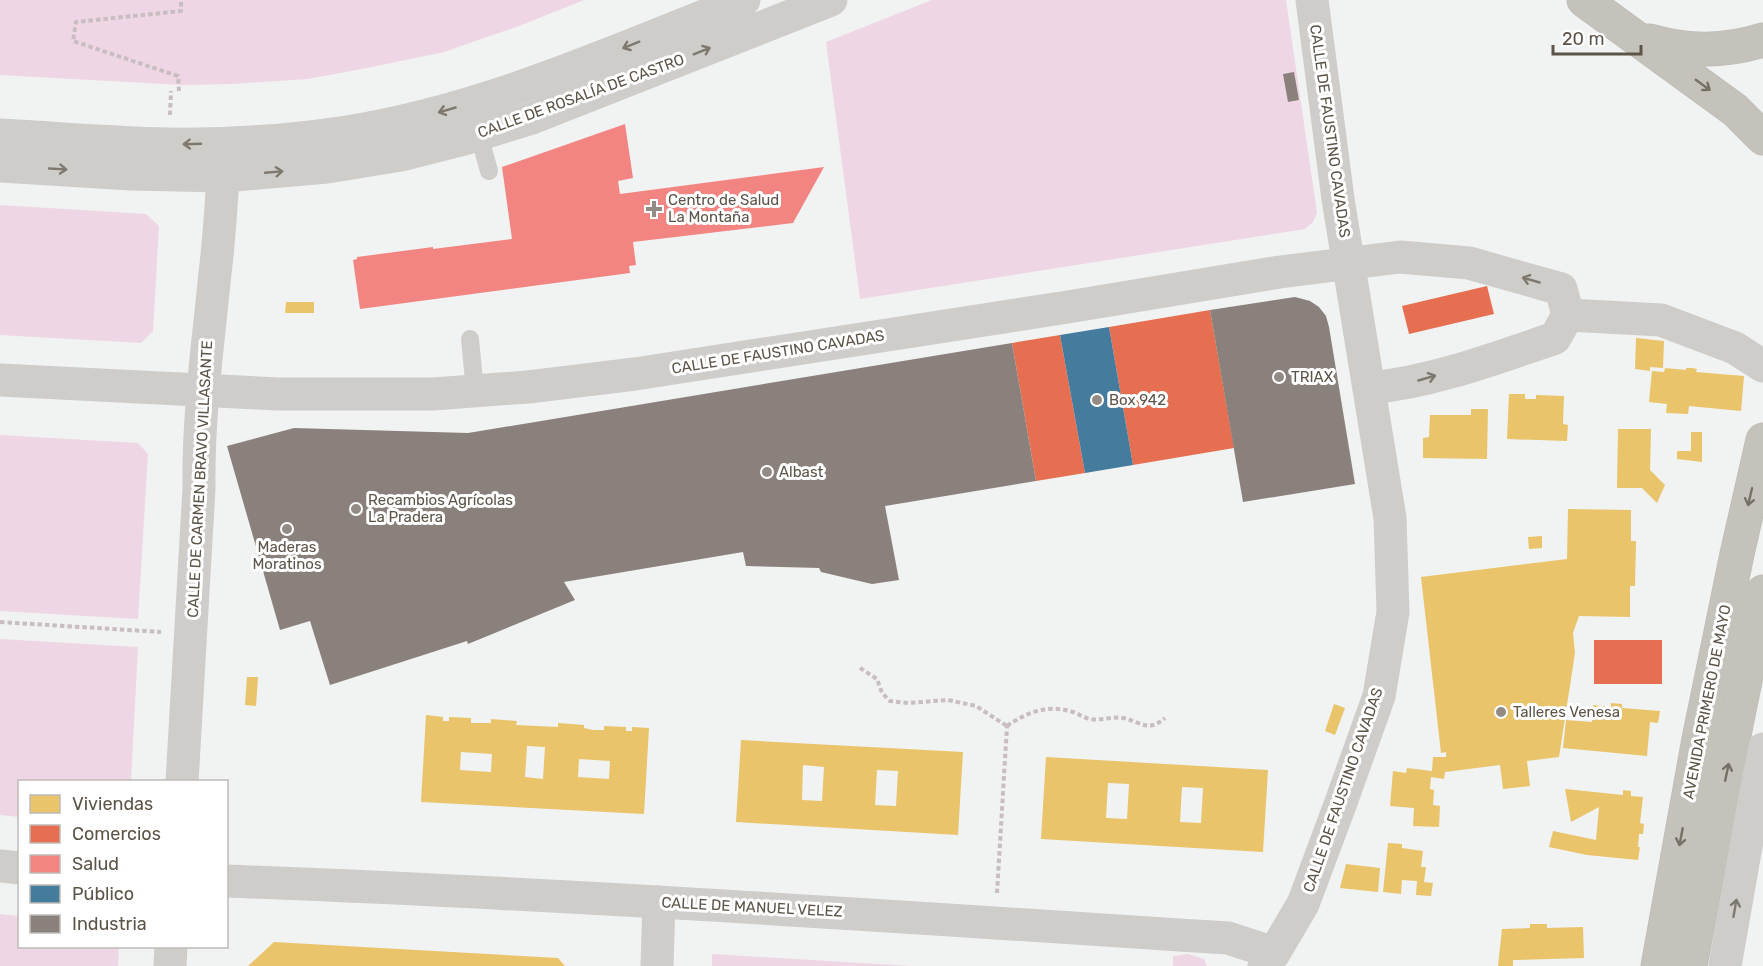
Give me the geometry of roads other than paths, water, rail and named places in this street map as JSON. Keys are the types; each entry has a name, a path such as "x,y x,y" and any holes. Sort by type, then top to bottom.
{"highway":[{"path":"1584,0 1736,110 1763,138"},
{"path":"1639,38 1672,47 1701,50 1723,50 1763,40"},
{"name":"AVENIDA PRIMERO DE MAYO","path":"1658,960 1699,739 1763,440"},
{"path":"1692,962 1723,789 1763,592"}],"street":[{"name":"CALLE DE ROSALÍA DE CASTRO","path":"0,135 169,144 279,140 366,129 438,113 494,96 585,63 744,0"},
{"name":"CALLE DE ROSALÍA DE CASTRO","path":"0,166 223,177 327,167 422,150 479,135 573,103 831,0"},
{"name":"CALLE DE FAUSTINO CAVADAS","path":"1269,959 1303,904 1379,696 1393,612 1390,518 1348,263 1312,0"},
{"name":"CALLE DE CARMEN BRAVO VILLASANTE","path":"182,780 200,488 199,455 203,390 223,177"},
{"name":"CALLE DE FAUSTINO CAVADAS","path":"0,380 301,394 433,394 528,387 647,372 1348,263 1400,257 1469,263 1562,289 1568,315"},
{"path":"1370,388 1402,385 1556,338 1568,315 1661,320 1735,348 1763,366"},
{"path":"1725,966 1763,749"},
{"path":"0,866 18,868"},
{"name":"CALLE DE MANUEL VELEZ","path":"228,881 709,904 1228,938 1269,959"},
{"path":"657,966 659,902"},
{"path":"170,966 171,948"}],"lane":[{"path":"479,135 489,171"},
{"path":"470,339 475,391"}],"place":[{"name":"Centro de Salud La Montaña","path":"654,209"},
{"name":"TRIAX","path":"1279,377"},
{"name":"Box 942","path":"1097,400"},
{"name":"Albast","path":"767,472"},
{"name":"Recambios Agrícolas La Pradera","path":"356,509"},
{"name":"Maderas Moratinos","path":"287,529"},
{"name":"Talleres Venesa","path":"1501,712"}]}
